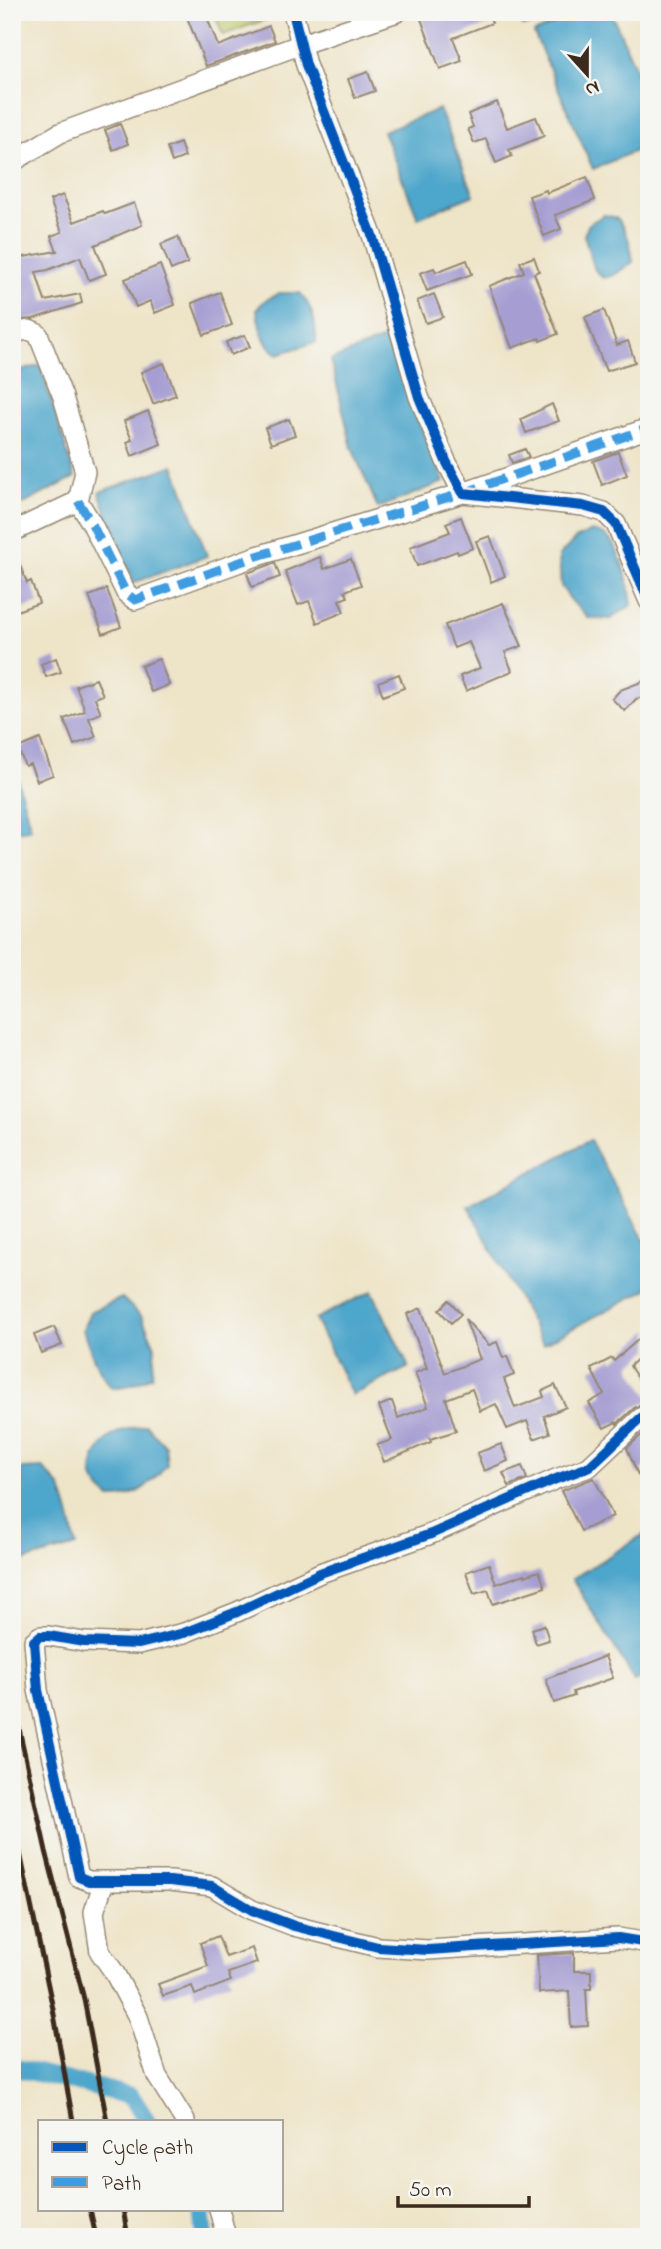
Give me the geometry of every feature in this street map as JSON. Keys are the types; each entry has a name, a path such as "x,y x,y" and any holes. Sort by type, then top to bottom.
{"street":[{"path":"293,12 306,65 372,235 419,397 446,461 463,493"},
{"path":"12,162 60,133 397,12"},
{"path":"12,333 29,330 38,334 63,397 85,472 78,501 126,593 135,600 254,557 463,493 649,428"},
{"path":"463,493 583,506 604,512 616,524 649,601"},
{"path":"12,532 78,501"},
{"path":"649,1413 589,1467 431,1534 320,1573 237,1612 184,1633 139,1644 84,1642 49,1636 40,1636 34,1641 37,1690 79,1877 89,1881 170,1881 212,1886 252,1910 294,1926 378,1947 428,1950 618,1938 649,1943"},
{"path":"104,1881 94,1912 100,1952 138,2017 157,2076 184,2120"},
{"path":"219,2210 226,2237"}],"green space":[{"path":"214,12 286,12 223,35"}],"water":[{"path":"513,12 552,12 539,22 523,26"},
{"path":"582,12 611,12 649,99 649,145 593,169 534,33"},
{"path":"439,109 474,195 418,218 383,131"},
{"path":"604,215 617,218 628,238 633,262 614,275 603,278 595,270 584,235 589,224"},
{"path":"280,293 300,293 313,316 316,342 278,354 265,340 257,309 264,301"},
{"path":"386,338 444,482 378,508 352,448 331,360"},
{"path":"40,365 75,477 12,510 12,374"},
{"path":"174,465 207,556 133,583 99,492"},
{"path":"592,531 607,537 617,550 629,588 632,605 610,619 588,618 561,586 559,556 575,539"},
{"path":"12,761 31,828 12,833"},
{"path":"590,1140 649,1249 649,1288 543,1344 468,1206"},
{"path":"372,1291 409,1367 352,1395 315,1319"},
{"path":"122,1298 142,1317 155,1347 152,1376 131,1385 112,1388 94,1360 83,1329 90,1312"},
{"path":"146,1425 165,1446 167,1464 142,1489 128,1496 110,1498 93,1477 96,1457 103,1444 113,1435"},
{"path":"43,1468 61,1488 76,1546 17,1561 12,1557 12,1475 21,1469"},
{"path":"649,1531 649,1672 635,1680 572,1579"}],"building":[{"path":"185,12 205,12 218,46 269,26 275,41 206,66"},
{"path":"443,12 446,19 463,12 488,12 492,23 453,38 462,61 440,69 421,19"},
{"path":"368,72 375,91 355,98 348,79"},
{"path":"497,102 507,128 536,117 544,136 509,150 512,156 496,163 486,139 474,143 468,129 473,127 468,114"},
{"path":"120,124 128,144 113,150 105,130"},
{"path":"180,143 185,157 172,162 167,148"},
{"path":"587,177 595,200 555,215 561,229 544,236 529,196 546,190 547,193"},
{"path":"63,195 74,222 134,203 142,225 95,245 106,274 89,280 80,257 36,272 45,301 80,294 82,303 33,319 12,321 12,259 57,251 51,236 62,232 50,200"},
{"path":"178,237 188,263 171,270 161,244"},
{"path":"534,257 539,271 534,273 558,334 512,348 489,286 524,272 520,262"},
{"path":"467,260 472,274 427,291 420,273 434,268 436,272"},
{"path":"160,265 175,305 155,313 150,301 136,307 125,279"},
{"path":"220,292 232,325 204,335 192,303"},
{"path":"434,294 443,317 426,323 417,301"},
{"path":"604,310 617,345 628,341 635,362 606,371 585,317"},
{"path":"245,335 250,347 231,355 226,342"},
{"path":"164,363 176,395 153,404 141,372"},
{"path":"552,404 559,421 526,433 521,419"},
{"path":"148,411 161,444 132,456 127,442 132,440 124,421"},
{"path":"289,419 295,435 271,444 265,428"},
{"path":"525,449 529,457 512,463 509,455"},
{"path":"618,452 627,475 602,485 593,461"},
{"path":"461,517 473,548 417,566 410,547 450,532 446,523"},
{"path":"490,536 505,576 491,582 476,541"},
{"path":"13,547 27,583 31,581 39,603 17,611 12,600"},
{"path":"320,557 324,569 351,559 361,585 345,591 348,597 339,600 344,612 317,623 309,601 298,605 285,571"},
{"path":"275,563 280,577 252,587 247,573"},
{"path":"107,589 121,627 103,634 89,596"},
{"path":"503,603 522,646 505,652 512,671 466,691 460,676 480,668 469,642 454,648 445,625"},
{"path":"56,658 61,672 46,677 41,664"},
{"path":"159,659 169,685 151,692 141,666"},
{"path":"399,674 404,688 383,696 378,682"},
{"path":"96,679 103,695 95,698 101,713 89,718 96,737 74,745 64,719 85,711 76,686"},
{"path":"649,679 649,695 636,699 625,711 612,699 620,690"},
{"path":"40,739 53,775 37,781 30,764 25,766 18,748"},
{"path":"449,1300 461,1314 451,1323 439,1310"},
{"path":"421,1308 445,1373 480,1359 465,1319 489,1345 497,1342 503,1358 507,1356 514,1375 504,1379 515,1408 544,1397 542,1391 555,1385 566,1407 544,1416 550,1433 534,1439 527,1421 507,1429 496,1404 480,1411 472,1389 446,1399 456,1431 430,1439 431,1442 384,1462 377,1445 392,1440 379,1406 392,1401 398,1418 428,1407 415,1373 427,1368 407,1314"},
{"path":"54,1327 62,1345 41,1353 34,1335"},
{"path":"649,1330 649,1349 630,1366 649,1401 634,1408 617,1424 616,1422 604,1428 589,1403 604,1394 591,1369 612,1358 614,1361"},
{"path":"649,1428 649,1462 638,1475 627,1448"},
{"path":"501,1444 508,1461 484,1471 477,1453"},
{"path":"522,1466 527,1479 509,1486 503,1473"},
{"path":"594,1478 613,1516 581,1531 561,1491"},
{"path":"489,1564 496,1584 539,1571 545,1587 493,1604 488,1590 474,1594 466,1572"},
{"path":"544,1625 549,1640 536,1644 532,1629"},
{"path":"605,1656 613,1678 573,1692 574,1696 554,1703 546,1679"},
{"path":"218,1936 226,1957 252,1948 257,1963 228,1973 231,1981 195,1995 192,1986 163,1996 158,1984 208,1966 200,1943"},
{"path":"574,1953 574,1971 591,1971 591,1989 586,1989 588,2026 571,2027 569,1991 539,1993 537,1955"}],"waterway":[{"path":"12,2067 131,2096 146,2120"},
{"path":"202,2210 205,2237"}],"railway":[{"path":"12,1697 46,1851 84,1999 107,2120"},
{"path":"12,1815 53,2009 73,2120"},
{"path":"90,2210 96,2237"},
{"path":"123,2210 128,2237"}],"marked path":[{"path":"78,501 126,593 135,600 254,557 463,493 649,428"}],"cycle path":[{"path":"293,12 306,65 372,235 419,397 446,461 463,493 583,506 604,512 616,524 649,601"},
{"path":"649,1413 589,1467 431,1534 320,1573 237,1612 184,1633 139,1644 84,1642 49,1636 40,1636 34,1641 38,1690 79,1877 89,1881 170,1881 212,1886 252,1910 294,1926 378,1947 428,1950 618,1938 649,1943"}]}
